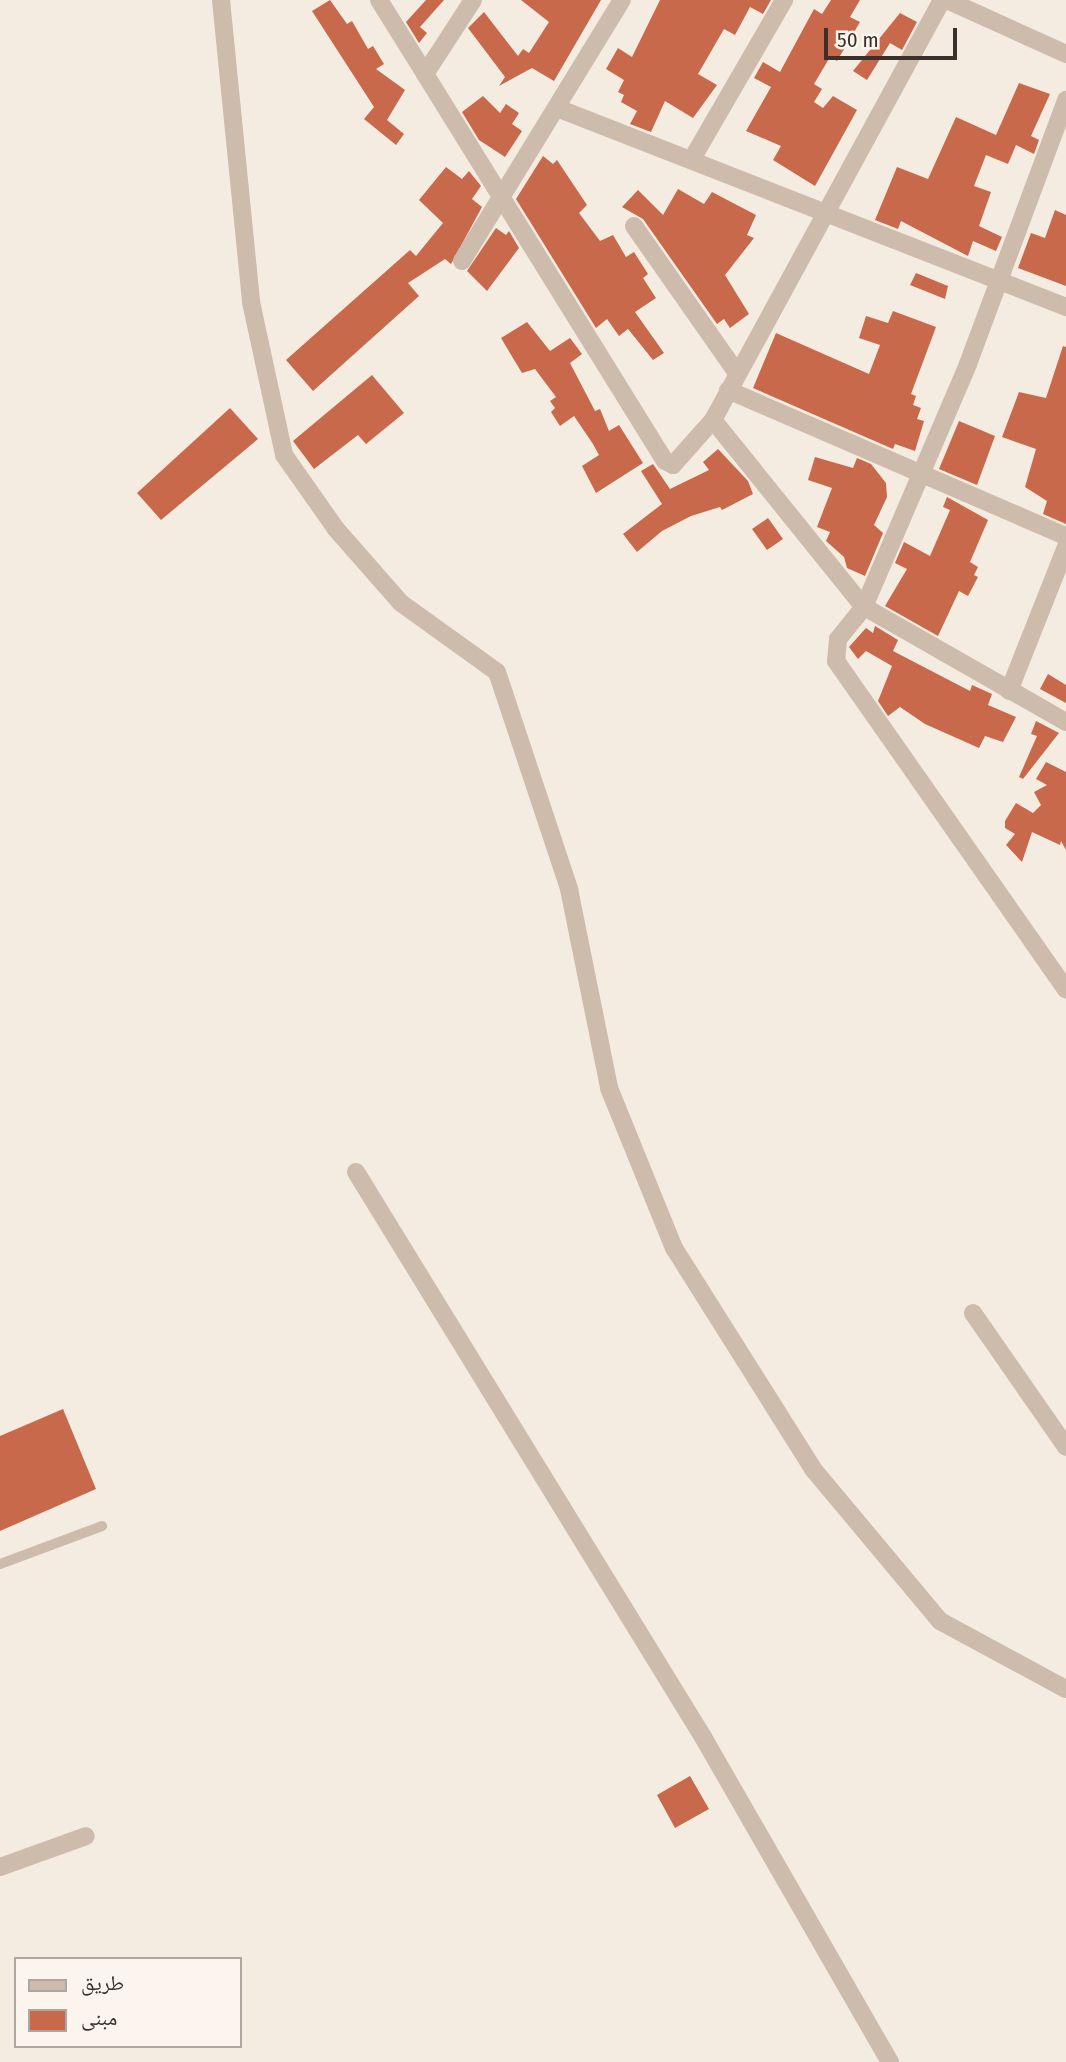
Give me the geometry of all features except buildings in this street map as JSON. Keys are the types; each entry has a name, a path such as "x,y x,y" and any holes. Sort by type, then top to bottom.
{"street":[{"path":"221,0 251,302 284,455 336,529 401,603 497,672 569,888 609,1088 674,1248 813,1469 940,1622 1066,1689"},
{"path":"379,0 665,461 676,463 713,420 823,211 942,0"},
{"path":"425,74 473,0"},
{"path":"462,261 503,201 622,0"},
{"path":"692,159 784,0"},
{"path":"947,0 1066,54"},
{"path":"1066,100 1000,282 924,471 864,607 838,639 836,661 1066,989"},
{"path":"556,108 1066,307"},
{"path":"634,226 737,373"},
{"path":"727,390 924,471 1066,536"},
{"path":"713,420 864,607 1066,722"},
{"path":"1009,691 1066,547"},
{"path":"356,1172 703,1737 890,2062"},
{"path":"973,1313 1066,1447"},
{"path":"0,1867 86,1836"}],"lane":[{"path":"0,1564 102,1526"}]}
